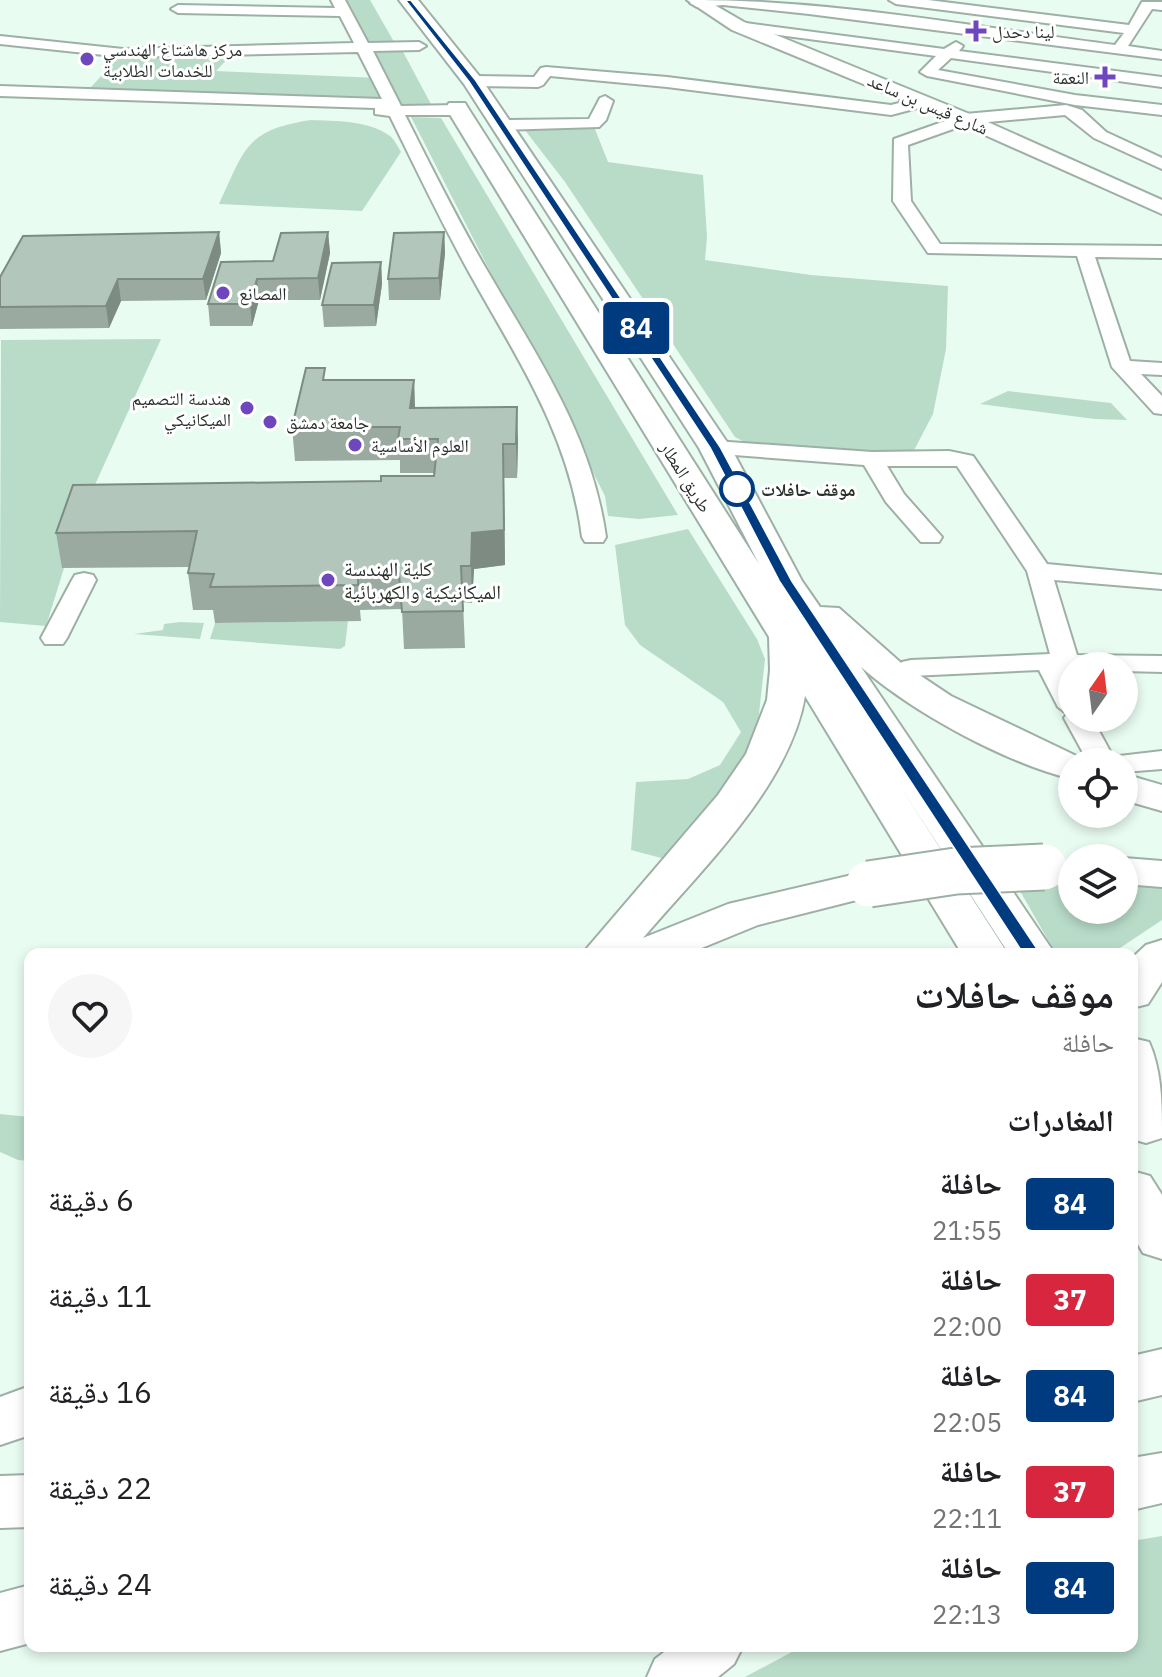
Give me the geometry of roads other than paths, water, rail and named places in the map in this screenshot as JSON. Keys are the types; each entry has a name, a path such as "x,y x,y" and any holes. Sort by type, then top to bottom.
{"highway":[{"name":"طريق المطار","path":"387,0 419,46 981,948"},
{"name":"طريق المطار","path":"408,0 484,74 502,125 715,448 785,581 1028,948"},
{"path":"785,581 895,676 994,733 1058,761"},
{"path":"610,948 739,797 767,755 777,734 788,692 785,633"},
{"path":"1138,791 1162,799"},
{"path":"661,948 744,914 869,884 956,871 1058,867"},
{"path":"1138,872 1162,874"},
{"path":"1138,983 1162,955"},
{"path":"1138,1083 1147,1127"},
{"path":"1138,1200 1162,1239"},
{"path":"1138,1378 1162,1372"},
{"path":"0,1421 24,1412"},
{"path":"1138,1483 1162,1478"},
{"path":"0,1502 24,1501"},
{"path":"0,1592 24,1592"},
{"path":"0,1622 24,1616"}],"main road":[{"name":"شارع قيس بن ساعد","path":"696,2 738,26 958,116 1162,208"},
{"path":"675,1677 707,1652"}],"street":[{"path":"314,0 341,5"},
{"path":"780,31 823,0"},
{"path":"798,49 863,0"},
{"path":"834,63 885,20 902,1 1033,17 1162,68"},
{"path":"696,2 769,3 935,27 967,35 1162,55"},
{"path":"738,26 769,3"},
{"path":"179,9 341,5"},
{"path":"341,5 463,245 549,391 593,504 594,537"},
{"path":"1070,105 1116,51 1147,5 1162,6"},
{"path":"894,60 961,8"},
{"path":"989,12 927,72 1070,105 1100,135 1162,164"},
{"path":"1013,38 1033,17"},
{"path":"738,26 948,53 1116,51 1162,43"},
{"path":"967,35 1116,51 1162,82"},
{"path":"0,40 112,64"},
{"path":"84,94 112,64 146,47 419,46"},
{"path":"484,74 538,82 546,71"},
{"path":"484,74 546,71 667,82 891,110 924,102"},
{"path":"653,95 667,82"},
{"path":"1002,88 958,116 900,142 902,201 935,249 1162,252"},
{"path":"0,91 163,98 181,102 458,110"},
{"path":"502,125 593,124 598,120 605,101"},
{"path":"958,116 1070,105 1162,110"},
{"path":"1084,250 1122,367 1162,408"},
{"path":"1122,367 1162,369"},
{"path":"715,448 872,459 949,458 965,461 1039,571 1058,665"},
{"path":"872,459 894,497 930,537"},
{"path":"1039,571 1162,582"},
{"path":"54,638 84,580"},
{"path":"911,668 1057,662 1162,664"},
{"path":"1138,762 1162,760"}],"place":[{"name":"لينا دحدل","path":"976,31"},
{"name":"مركز هاشتاغ الهندسي للخدمات الطلابية","path":"87,59"},
{"name":"النعمة","path":"1105,77"},
{"name":"المصانع","path":"223,293"},
{"name":"هندسة التصميم الميكانيكي","path":"247,408"},
{"name":"جامعة دمشق","path":"270,422"},
{"name":"العلوم الأساسية","path":"355,445"},
{"name":"موقف حافلات","path":"737,489"},
{"name":"كلية الهندسة الميكانيكية والكهربائية","path":"328,580"}]}
